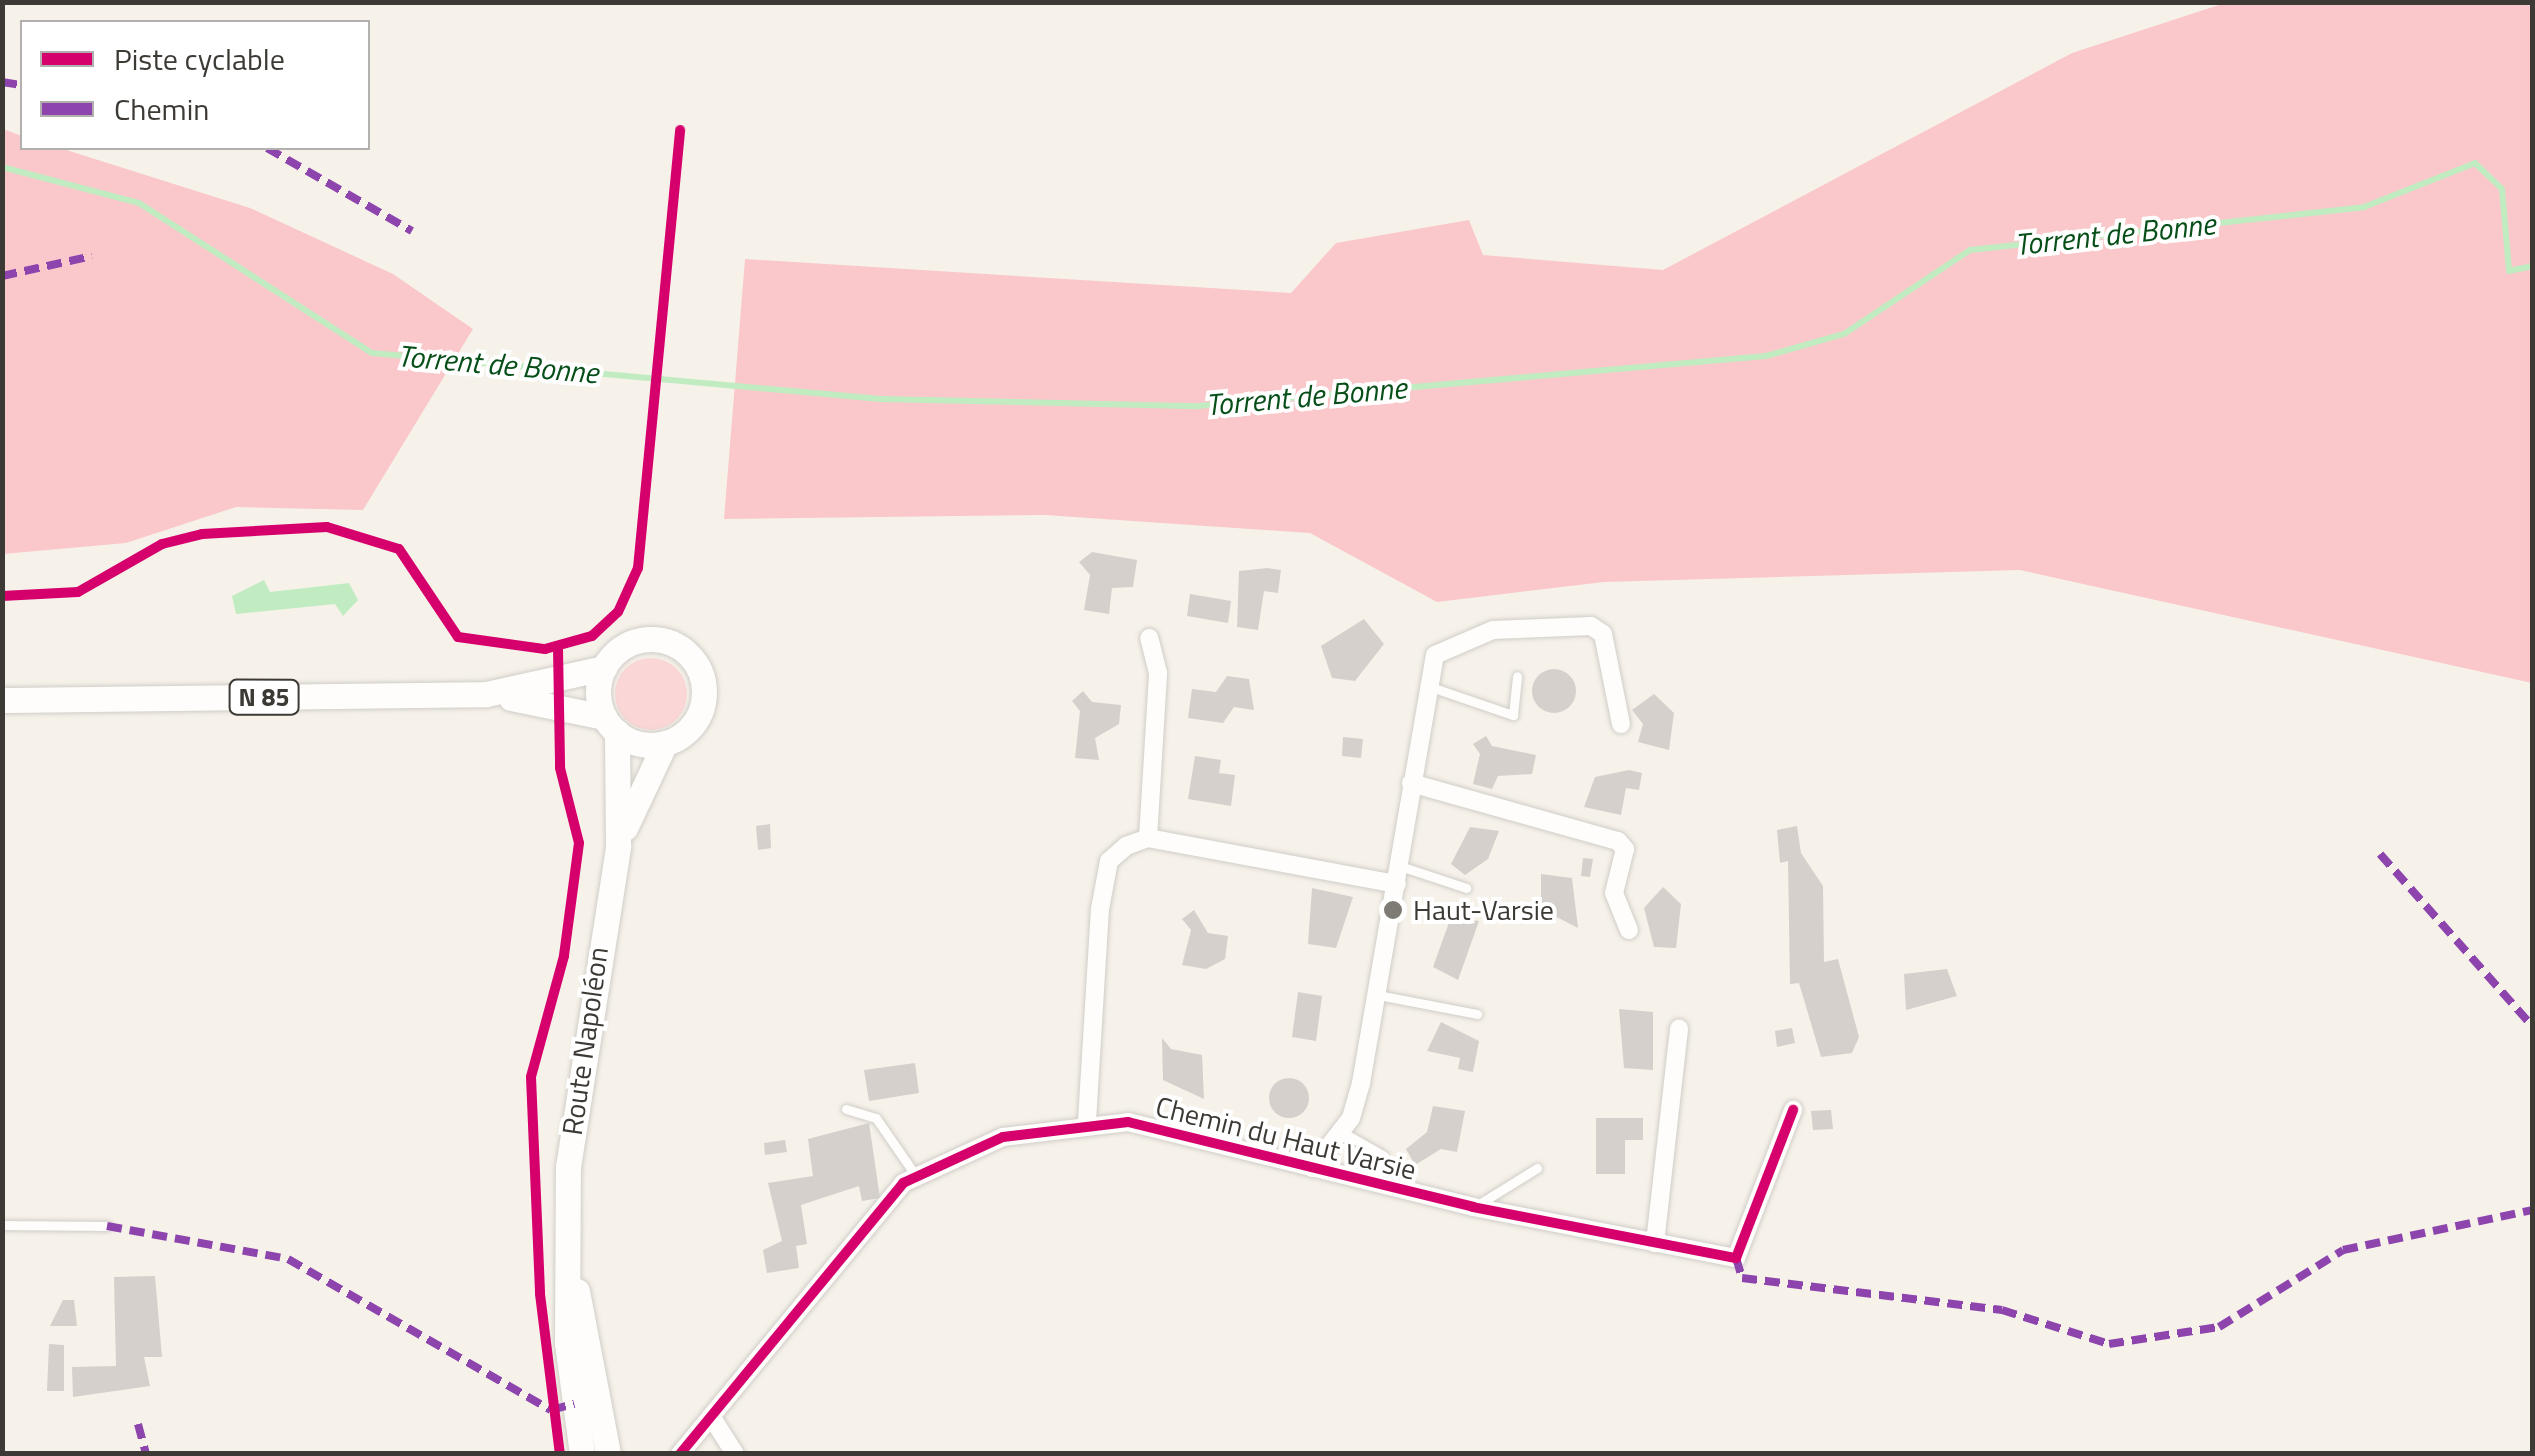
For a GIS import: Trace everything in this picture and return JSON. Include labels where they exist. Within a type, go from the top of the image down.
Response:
[{"type":"main road","points":[[651,638],[694,660],[702,710],[665,744],[610,724],[604,668],[622,647],[651,638]]},
{"type":"main road","name":"N 85","points":[[2,700],[486,694],[604,668]]},
{"type":"main road","name":"N 85","points":[[486,694],[610,724]]},
{"type":"main road","name":"Route Napoléon","points":[[610,724],[618,846]]},
{"type":"main road","name":"Route Napoléon","points":[[568,1237],[579,1054],[618,846],[665,744]]},
{"type":"main road","points":[[568,1237],[574,1404],[586,1454]]},
{"type":"main road","points":[[568,1237],[608,1454]]},
{"type":"street","points":[[1312,1168],[1342,1132],[1378,994],[1434,655],[1458,639],[1590,626],[1603,634],[1620,724]]},
{"type":"street","points":[[1148,838],[1158,673],[1149,638]]},
{"type":"street","points":[[1411,783],[1618,840],[1625,849],[1614,892],[1629,930]]},
{"type":"street","points":[[1087,1120],[1108,861],[1148,838],[1399,875]]},
{"type":"street","points":[[1654,1243],[1678,1028]]},
{"type":"street","name":"Chemin du Haut Varsie","points":[[680,1454],[862,1227],[916,1176],[1003,1138],[1087,1120],[1128,1122],[1474,1208],[1736,1258],[1794,1110]]},
{"type":"street","points":[[711,1416],[735,1454]]},
{"type":"lane","points":[[1428,686],[1512,715],[1516,676]]},
{"type":"lane","points":[[1399,875],[1466,888]]},
{"type":"lane","points":[[1378,994],[1478,1014]]},
{"type":"lane","points":[[846,1108],[876,1118],[916,1176]]},
{"type":"lane","points":[[1342,1132],[1384,1156]]},
{"type":"lane","points":[[1474,1208],[1537,1168]]},
{"type":"lane","points":[[2,1225],[107,1226]]},
{"type":"shaded area","points":[[2228,2],[2532,3],[2532,683],[2020,570],[1604,582],[1437,602],[1310,533],[1045,515],[724,519],[745,259],[1291,293],[1336,243],[1469,220],[1483,255],[1663,270],[2072,53]]},
{"type":"shaded area","points":[[3,129],[20,135],[20,150],[66,150],[250,208],[393,274],[473,329],[363,510],[236,507],[126,543],[3,554]]},
{"type":"shaded area","points":[[264,580],[270,592],[349,583],[358,600],[343,616],[335,604],[236,614],[232,596]]},
{"type":"shaded area","points":[[651,658],[676,669],[687,694],[676,719],[651,730],[626,719],[615,694],[626,669]]},
{"type":"building","points":[[1092,552],[1137,560],[1133,587],[1112,588],[1109,614],[1084,610],[1090,575],[1079,562]]},
{"type":"building","points":[[1281,570],[1278,593],[1264,591],[1258,630],[1237,627],[1239,571]]},
{"type":"building","points":[[1190,594],[1231,601],[1228,623],[1187,616]]},
{"type":"building","points":[[1364,619],[1384,644],[1355,681],[1332,678],[1321,646]]},
{"type":"building","points":[[1554,669],[1570,675],[1576,691],[1570,707],[1554,713],[1538,707],[1532,691],[1538,675]]},
{"type":"building","points":[[1227,676],[1249,679],[1254,710],[1234,707],[1223,723],[1188,718],[1192,689],[1216,692]]},
{"type":"building","points":[[1083,691],[1092,702],[1121,705],[1119,724],[1095,738],[1099,760],[1075,758],[1080,711],[1072,701]]},
{"type":"building","points":[[1654,694],[1674,713],[1669,750],[1638,742],[1643,724],[1632,710]]},
{"type":"building","points":[[1486,736],[1492,746],[1536,755],[1532,774],[1498,776],[1492,789],[1473,784],[1480,754],[1473,744]]},
{"type":"building","points":[[1343,737],[1363,739],[1361,758],[1342,756]]},
{"type":"building","points":[[1195,756],[1221,760],[1219,773],[1235,775],[1231,806],[1188,799]]},
{"type":"building","points":[[1629,770],[1642,773],[1639,790],[1626,788],[1621,815],[1584,807],[1595,777]]},
{"type":"building","points":[[770,824],[771,848],[758,850],[756,826]]},
{"type":"building","points":[[1797,826],[1801,853],[1823,886],[1824,962],[1838,959],[1859,1037],[1852,1053],[1821,1057],[1799,983],[1790,984],[1788,861],[1780,863],[1777,830]]},
{"type":"building","points":[[1470,827],[1499,831],[1488,859],[1465,875],[1451,864]]},
{"type":"building","points":[[1583,858],[1593,859],[1590,877],[1581,876]]},
{"type":"building","points":[[1541,874],[1572,878],[1578,928],[1541,909]]},
{"type":"building","points":[[1663,887],[1681,904],[1676,948],[1654,947],[1644,908]]},
{"type":"building","points":[[1312,888],[1353,897],[1336,948],[1308,944]]},
{"type":"building","points":[[1194,910],[1208,933],[1228,936],[1225,959],[1206,969],[1182,965],[1191,930],[1182,919]]},
{"type":"building","points":[[1451,917],[1479,921],[1458,980],[1433,967]]},
{"type":"building","points":[[1947,969],[1957,996],[1906,1010],[1904,974]]},
{"type":"building","points":[[1298,992],[1322,996],[1316,1041],[1292,1037]]},
{"type":"building","points":[[1619,1009],[1653,1012],[1653,1070],[1624,1068]]},
{"type":"building","points":[[1441,1022],[1479,1041],[1473,1072],[1458,1069],[1460,1058],[1427,1051]]},
{"type":"building","points":[[1792,1028],[1795,1043],[1777,1047],[1775,1031]]},
{"type":"building","points":[[1162,1038],[1171,1049],[1202,1055],[1204,1099],[1163,1080]]},
{"type":"building","points":[[915,1063],[919,1093],[869,1101],[864,1070]]},
{"type":"building","points":[[1289,1078],[1303,1084],[1309,1098],[1303,1112],[1289,1118],[1275,1112],[1269,1098],[1275,1084]]},
{"type":"building","points":[[1433,1106],[1465,1111],[1457,1152],[1441,1149],[1415,1165],[1406,1149],[1427,1132]]},
{"type":"building","points":[[1831,1110],[1833,1129],[1813,1130],[1811,1111]]},
{"type":"building","points":[[1596,1118],[1643,1118],[1643,1140],[1625,1140],[1625,1174],[1596,1174]]},
{"type":"building","points":[[869,1123],[880,1198],[862,1201],[859,1186],[801,1205],[807,1244],[796,1246],[799,1268],[767,1273],[763,1250],[782,1241],[768,1183],[813,1176],[808,1139]]},
{"type":"building","points":[[785,1140],[787,1152],[765,1155],[764,1143]]},
{"type":"building","points":[[155,1276],[162,1357],[144,1357],[150,1386],[73,1397],[72,1367],[116,1366],[114,1277]]},
{"type":"building","points":[[63,1300],[74,1300],[77,1326],[50,1326]]},
{"type":"building","points":[[49,1344],[64,1345],[64,1391],[47,1391]]},
{"type":"waterway","name":"Torrent de Bonne","points":[[2,167],[139,203],[372,353],[881,399],[1198,406],[1766,356],[1844,334],[1970,250],[2364,207],[2475,163],[2502,189],[2509,271],[2532,266]]},
{"type":"marked path","points":[[2,82],[20,85]]},
{"type":"marked path","points":[[270,150],[412,231]]},
{"type":"marked path","points":[[2,276],[92,256]]},
{"type":"marked path","points":[[2380,854],[2532,1026]]},
{"type":"marked path","points":[[1736,1258],[1742,1278],[2002,1310],[2109,1344],[2219,1327],[2343,1250],[2532,1210]]},
{"type":"marked path","points":[[107,1226],[288,1259],[551,1410],[574,1404]]},
{"type":"marked path","points":[[138,1424],[146,1454]]},
{"type":"cycle path","points":[[2,596],[78,592],[162,544],[202,534],[327,527],[399,549],[458,637],[545,649],[592,636],[618,612],[638,568],[680,130]]},
{"type":"cycle path","points":[[558,648],[560,768],[579,843],[564,956],[531,1077],[540,1294],[560,1454]]},
{"type":"cycle path","points":[[680,1454],[903,1183],[1003,1137],[1128,1122],[1473,1207],[1736,1258],[1793,1110]]},
{"type":"place","name":"Haut-Varsie","points":[[1393,910]]}]
